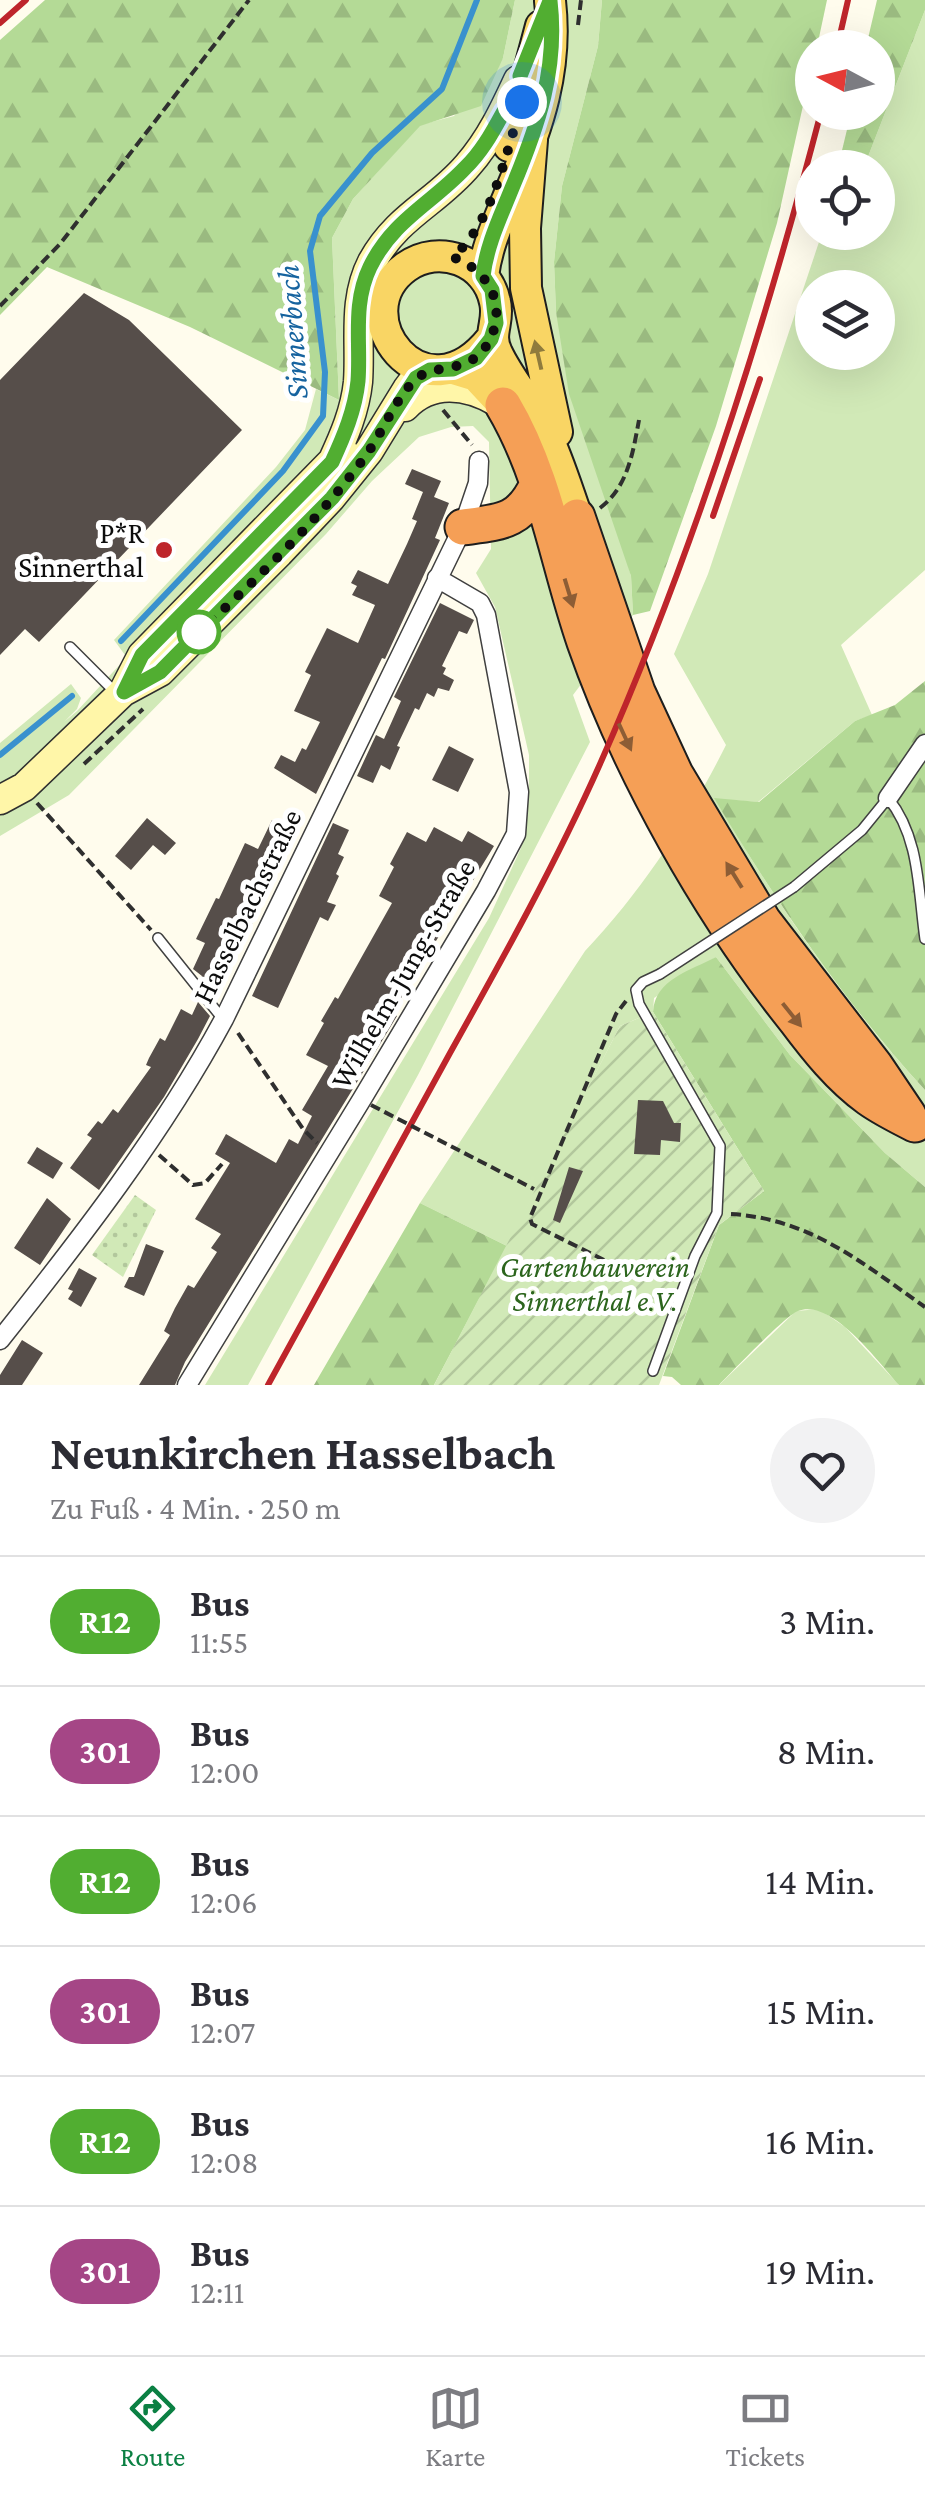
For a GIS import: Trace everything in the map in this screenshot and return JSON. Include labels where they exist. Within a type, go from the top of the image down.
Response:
[{"type":"highway","points":[[503,405],[525,447],[538,484],[565,528],[586,648],[615,715],[700,883],[758,972],[813,1042],[868,1097],[920,1129]]},
{"type":"highway","points":[[511,519],[530,501],[538,484]]},
{"type":"highway","points":[[463,528],[511,519],[565,528]]},
{"type":"main road","points":[[452,257],[466,247],[490,200],[550,1]]},
{"type":"main road","points":[[483,276],[489,241],[532,140],[552,68],[550,1]]},
{"type":"main road","points":[[332,462],[356,392],[359,305],[372,263],[404,218],[466,168],[487,141],[536,42]]},
{"type":"main road","points":[[532,140],[525,228],[526,288],[565,528]]},
{"type":"main road","points":[[369,451],[416,378],[441,370],[476,358],[491,339],[496,306],[483,276],[452,257],[416,260],[390,285],[383,302],[382,321],[388,339],[398,354],[441,370],[476,376],[503,405]]},
{"type":"main road","points":[[491,339],[545,432],[565,528]]},
{"type":"main road","points":[[121,694],[142,655],[358,433],[386,392],[398,354]]},
{"type":"main road","points":[[0,800],[24,788],[121,694],[160,672],[318,511],[408,403],[430,390],[466,388],[503,405]]},
{"type":"street","name":"Hasselbachstraße","points":[[0,1340],[147,1146],[186,1088],[224,1020],[463,528],[478,483],[479,462]]},
{"type":"street","name":"Wilhelm-Jung-Straße","points":[[187,1385],[486,892],[516,834],[519,792],[486,615],[480,604],[437,578]]},
{"type":"street","points":[[888,798],[925,744]]},
{"type":"lane","points":[[70,648],[121,694]]},
{"type":"lane","points":[[652,1371],[716,1213],[720,1146],[639,1004],[636,990],[794,887],[862,830],[888,798],[900,813],[914,850],[925,939]]},
{"type":"lane","points":[[158,938],[224,1020]]},
{"type":"path","points":[[0,306],[60,244],[249,0]]},
{"type":"path","points":[[444,410],[468,438],[479,462]]},
{"type":"path","points":[[565,528],[613,498],[632,456],[639,420]]},
{"type":"path","points":[[37,803],[158,938]]},
{"type":"path","points":[[604,1260],[532,1224],[530,1218],[616,1014],[636,990]]},
{"type":"path","points":[[224,1020],[247,1046],[302,1128],[330,1153]]},
{"type":"path","points":[[371,1105],[542,1193]]},
{"type":"path","points":[[147,1146],[193,1184],[205,1183],[222,1164]]},
{"type":"path","points":[[716,1213],[789,1223],[857,1259],[925,1306]]},
{"type":"green space","points":[[45,0],[515,0],[503,58],[481,106],[420,126],[353,199],[332,238],[339,400],[190,327],[47,267],[0,315],[0,40]]},
{"type":"green space","points":[[515,0],[602,0],[598,46],[562,186],[554,262],[556,312],[631,576],[633,615],[573,695],[590,742],[418,1075],[248,1385],[205,1385],[489,918],[521,848],[529,797],[529,755],[495,607],[476,573],[491,549],[489,442],[473,426],[451,427],[419,437],[69,795],[0,836],[0,743],[71,684],[81,698],[77,709],[64,722],[77,711],[222,554],[125,655],[114,640],[276,467],[305,430],[316,389],[339,400],[332,238],[353,199],[420,125],[454,116],[503,58]]},
{"type":"green space","points":[[602,0],[827,0],[821,30],[795,30],[798,130],[777,223],[716,426],[650,611],[633,615],[631,576],[569,394],[556,312],[554,262],[562,186],[598,46]]},
{"type":"green space","points":[[877,0],[925,0],[925,10],[895,87],[895,30],[870,30]]},
{"type":"green space","points":[[925,10],[925,570],[841,645],[872,715],[855,721],[758,802],[715,799],[812,950],[866,1022],[925,1090],[925,1187],[885,1153],[790,1055],[716,957],[654,998],[653,1012],[620,1026],[507,1246],[420,1203],[585,951],[663,853],[726,745],[674,654],[708,574],[795,314],[795,370],[895,370],[895,270],[810,270],[816,250],[895,250],[895,150],[871,150],[878,130],[895,130],[895,87]]},
{"type":"green space","points":[[847,130],[878,130],[871,150],[842,150]]},
{"type":"green space","points":[[925,681],[925,1090],[812,950],[714,798],[759,802],[855,721],[895,705]]},
{"type":"green space","points":[[716,957],[790,1055],[885,1153],[925,1187],[925,1385],[899,1385],[853,1334],[825,1314],[811,1310],[791,1315],[719,1385],[681,1385],[672,1377],[663,1376],[719,1225],[764,1191],[653,1012],[660,991],[667,984]]},
{"type":"green space","name":"Gartenbauverein Sinnerthal e.V.","points":[[653,1012],[764,1191],[719,1225],[659,1385],[434,1385],[620,1026]]},
{"type":"green space","points":[[135,1195],[156,1210],[123,1277],[92,1255]]},
{"type":"green space","points":[[420,1203],[507,1246],[434,1385],[314,1385]]},
{"type":"green space","points":[[819,1309],[845,1327],[899,1385],[719,1385],[796,1311]]},
{"type":"building","points":[[84,293],[129,320],[242,430],[39,642],[25,629],[0,655],[0,380]]},
{"type":"building","points":[[412,469],[441,481],[434,497],[449,503],[435,538],[440,540],[316,794],[274,768],[281,755],[295,762],[320,722],[294,711],[311,675],[305,672],[327,628],[358,643],[375,605],[352,595],[357,586],[351,583],[358,570],[388,584],[407,544],[423,492],[405,484]]},
{"type":"building","points":[[440,603],[474,620],[467,634],[459,631],[442,666],[446,668],[443,674],[454,680],[449,691],[438,688],[434,697],[427,693],[419,710],[415,708],[390,770],[381,765],[373,783],[357,776],[376,735],[384,739],[401,701],[394,697]]},
{"type":"building","points":[[449,746],[474,759],[458,792],[432,780]]},
{"type":"building","points":[[147,818],[176,843],[165,855],[153,845],[131,870],[115,856]]},
{"type":"building","points":[[272,820],[296,834],[216,998],[193,969],[205,943],[196,939],[245,843],[258,849]]},
{"type":"building","points":[[333,823],[349,830],[338,854],[344,857],[336,874],[339,876],[327,902],[336,905],[328,921],[320,917],[278,1008],[252,996]]},
{"type":"building","points":[[434,827],[462,842],[468,831],[494,846],[392,1013],[397,1016],[185,1362],[175,1385],[139,1385],[170,1335],[164,1331],[188,1285],[194,1288],[217,1252],[211,1248],[221,1234],[195,1219],[230,1163],[215,1154],[226,1134],[276,1163],[289,1139],[298,1144],[312,1116],[302,1110],[328,1066],[306,1055],[324,1023],[321,1021],[335,997],[338,999],[392,903],[379,896],[407,832],[426,842]]},
{"type":"building","points":[[198,1002],[210,1016],[198,1039],[164,1097],[99,1190],[70,1168],[92,1138],[87,1135],[113,1109],[118,1113],[151,1067],[146,1065],[160,1038],[165,1041],[181,1009],[192,1015]]},
{"type":"building","points":[[638,1100],[663,1101],[674,1123],[681,1123],[680,1142],[661,1140],[660,1155],[634,1154]]},
{"type":"building","points":[[37,1147],[63,1163],[53,1179],[27,1163]]},
{"type":"building","points":[[569,1167],[583,1171],[560,1223],[553,1220]]},
{"type":"building","points":[[47,1198],[71,1219],[40,1265],[14,1248]]},
{"type":"building","points":[[146,1244],[164,1251],[144,1296],[124,1287],[129,1277],[134,1277]]},
{"type":"building","points":[[79,1268],[97,1278],[81,1307],[68,1299],[73,1291],[68,1289]]},
{"type":"building","points":[[22,1340],[43,1353],[22,1385],[0,1385],[0,1375]]},
{"type":"waterway","name":"Sinnerbach","points":[[121,641],[283,471],[323,416],[325,372],[310,251],[320,216],[372,153],[442,89],[477,0]]},
{"type":"waterway","name":"Sinnerbach","points":[[0,755],[72,696]]},
{"type":"railway","points":[[0,23],[26,0]]},
{"type":"railway","points":[[841,30],[848,0]]},
{"type":"railway","points":[[268,1385],[528,910],[600,764],[666,605],[724,442],[816,130]]},
{"type":"railway","points":[[713,516],[760,379]]},
{"type":"bus line","name":"R12","points":[[504,111],[466,168],[404,218],[372,263],[359,305],[358,378],[353,410],[332,462],[142,655],[124,692],[160,672],[332,498],[369,451],[416,378],[430,370],[453,369],[476,358],[491,339],[496,306],[483,276],[485,259],[543,105],[554,39],[550,1],[520,76]]},
{"type":"place","name":"P*R Sinnerthal","points":[[164,550]]},
{"type":"route","points":[[199,632],[332,498],[369,451],[416,378],[430,370],[453,369],[476,358],[491,339],[496,323],[492,290],[474,267],[452,257],[466,247],[490,200],[522,102]]}]
